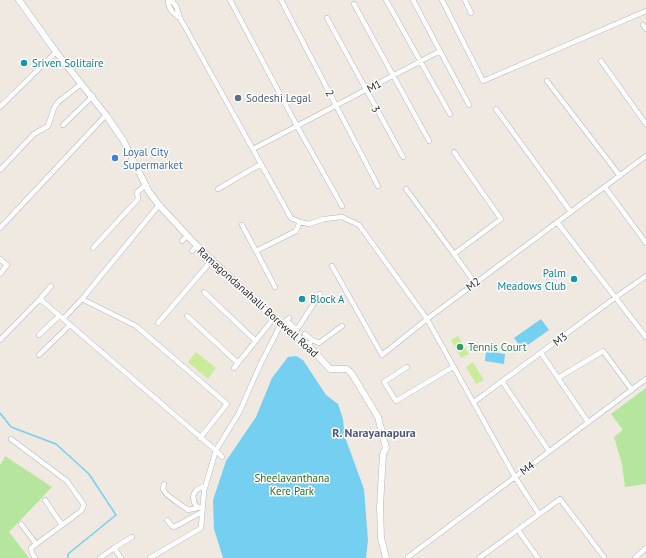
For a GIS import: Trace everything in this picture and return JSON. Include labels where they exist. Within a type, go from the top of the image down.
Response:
[{"type":"street","name":"Ramagondanahalli Borewell Road","points":[[19,0],[56,52],[81,84],[93,96],[106,115],[123,140],[146,185],[159,205],[197,246],[274,318],[286,321],[300,339],[310,342],[330,370],[347,369],[356,380],[378,418],[386,448],[384,454],[380,506],[381,538],[386,558]]},
{"type":"street","points":[[169,0],[173,1],[180,18],[291,218],[309,224],[324,219],[342,217],[359,225],[427,319],[515,477],[539,514]]},
{"type":"street","points":[[230,0],[297,126],[342,206]]},
{"type":"street","name":"2","points":[[281,0],[378,186]]},
{"type":"street","points":[[386,0],[450,114]]},
{"type":"street","points":[[413,0],[469,105]]},
{"type":"street","points":[[442,0],[483,81],[646,11]]},
{"type":"street","points":[[465,0],[471,13]]},
{"type":"street","points":[[354,4],[429,141]]},
{"type":"street","name":"3","points":[[327,18],[403,157]]},
{"type":"street","points":[[0,107],[56,52]]},
{"type":"street","name":"M1","points":[[253,149],[440,52]]},
{"type":"street","points":[[601,61],[646,124]]},
{"type":"street","points":[[547,82],[620,176]]},
{"type":"street","points":[[0,170],[34,134],[48,126],[54,108],[58,102],[81,84]]},
{"type":"street","points":[[62,125],[93,96]]},
{"type":"street","points":[[496,109],[571,212]]},
{"type":"street","points":[[0,228],[106,115]]},
{"type":"street","points":[[454,152],[501,218],[454,254]]},
{"type":"street","name":"M2","points":[[332,266],[382,355],[475,283],[645,159]]},
{"type":"street","points":[[218,189],[261,164]]},
{"type":"street","points":[[93,248],[138,198],[137,192],[146,185]]},
{"type":"street","points":[[605,187],[646,244]]},
{"type":"street","points":[[406,189],[475,283]]},
{"type":"street","points":[[39,335],[82,299],[159,205]]},
{"type":"street","points":[[256,252],[296,231],[300,222]]},
{"type":"street","points":[[557,222],[646,337]]},
{"type":"street","points":[[242,225],[275,287]]},
{"type":"street","points":[[182,241],[187,236]]},
{"type":"street","points":[[192,251],[197,246]]},
{"type":"street","points":[[0,259],[6,265],[0,274]]},
{"type":"street","points":[[158,323],[212,260]]},
{"type":"street","name":"M3","points":[[474,402],[646,276]]},
{"type":"street","points":[[0,340],[51,286]]},
{"type":"street","points":[[204,292],[256,341]]},
{"type":"street","points":[[296,332],[320,294]]},
{"type":"street","points":[[40,298],[222,457]]},
{"type":"street","points":[[82,299],[136,326],[227,404],[200,438]]},
{"type":"street","points":[[187,316],[238,363]]},
{"type":"street","points":[[234,368],[274,318]]},
{"type":"street","points":[[150,558],[200,528],[201,509],[214,449],[239,413],[260,365],[286,321]]},
{"type":"street","points":[[39,355],[70,325]]},
{"type":"street","points":[[300,339],[306,333],[310,342],[318,343],[342,326]]},
{"type":"street","points":[[558,378],[603,351],[632,390]]},
{"type":"street","points":[[541,353],[588,422]]},
{"type":"street","points":[[407,368],[384,382],[395,401],[453,367]]},
{"type":"street","name":"M4","points":[[408,557],[646,380]]},
{"type":"street","points":[[502,382],[549,451]]},
{"type":"street","points":[[11,439],[66,481],[84,505],[81,511],[31,548],[30,550],[35,558]]},
{"type":"street","points":[[164,484],[164,494],[188,510],[201,509]]},
{"type":"street","points":[[201,509],[193,499],[193,495],[195,490],[205,487]]},
{"type":"street","points":[[482,557],[560,499],[604,556]]},
{"type":"street","points":[[44,500],[62,525]]},
{"type":"street","points":[[167,520],[174,527],[201,509]]},
{"type":"street","points":[[21,524],[36,544]]},
{"type":"street","points":[[518,530],[538,558]]},
{"type":"street","points":[[100,558],[132,537]]},
{"type":"street","points":[[114,548],[121,558]]},
{"type":"street","points":[[636,558],[646,548]]},
{"type":"green space","name":"Tennis Court","points":[[458,336],[469,354],[461,358],[451,340]]},
{"type":"green space","points":[[196,352],[216,368],[208,379],[188,362]]},
{"type":"green space","name":"Tennis Court","points":[[473,362],[484,380],[476,384],[466,367]]},
{"type":"green space","points":[[646,388],[646,484],[625,487],[622,464],[614,437],[623,430],[611,414]]},
{"type":"green space","points":[[5,456],[52,487],[9,532],[29,558],[0,558],[0,465]]},
{"type":"water","points":[[541,319],[549,330],[522,349],[514,338]]},
{"type":"water","points":[[486,351],[505,354],[504,364],[485,361]]},
{"type":"water","name":"Sheelavanthana Kere Park","points":[[296,356],[303,360],[326,395],[338,404],[343,419],[345,437],[364,489],[368,540],[366,558],[223,558],[214,529],[213,500],[226,461],[256,417],[272,378],[288,357]]},
{"type":"waterway","points":[[0,413],[11,427],[56,444],[89,474],[116,515],[68,554],[68,558]]},
{"type":"place","name":"Sriven Solitaire","points":[[24,63]]},
{"type":"place","name":"Sodeshi Legal","points":[[238,98]]},
{"type":"place","name":"Loyal City Supermarket","points":[[115,158]]},
{"type":"place","name":"Palm Meadows Club","points":[[574,279]]},
{"type":"place","name":"Block A","points":[[302,299]]},
{"type":"place","name":"Tennis Court","points":[[460,347]]},
{"type":"district","name":"R. Narayanapura","points":[[374,432]]}]
